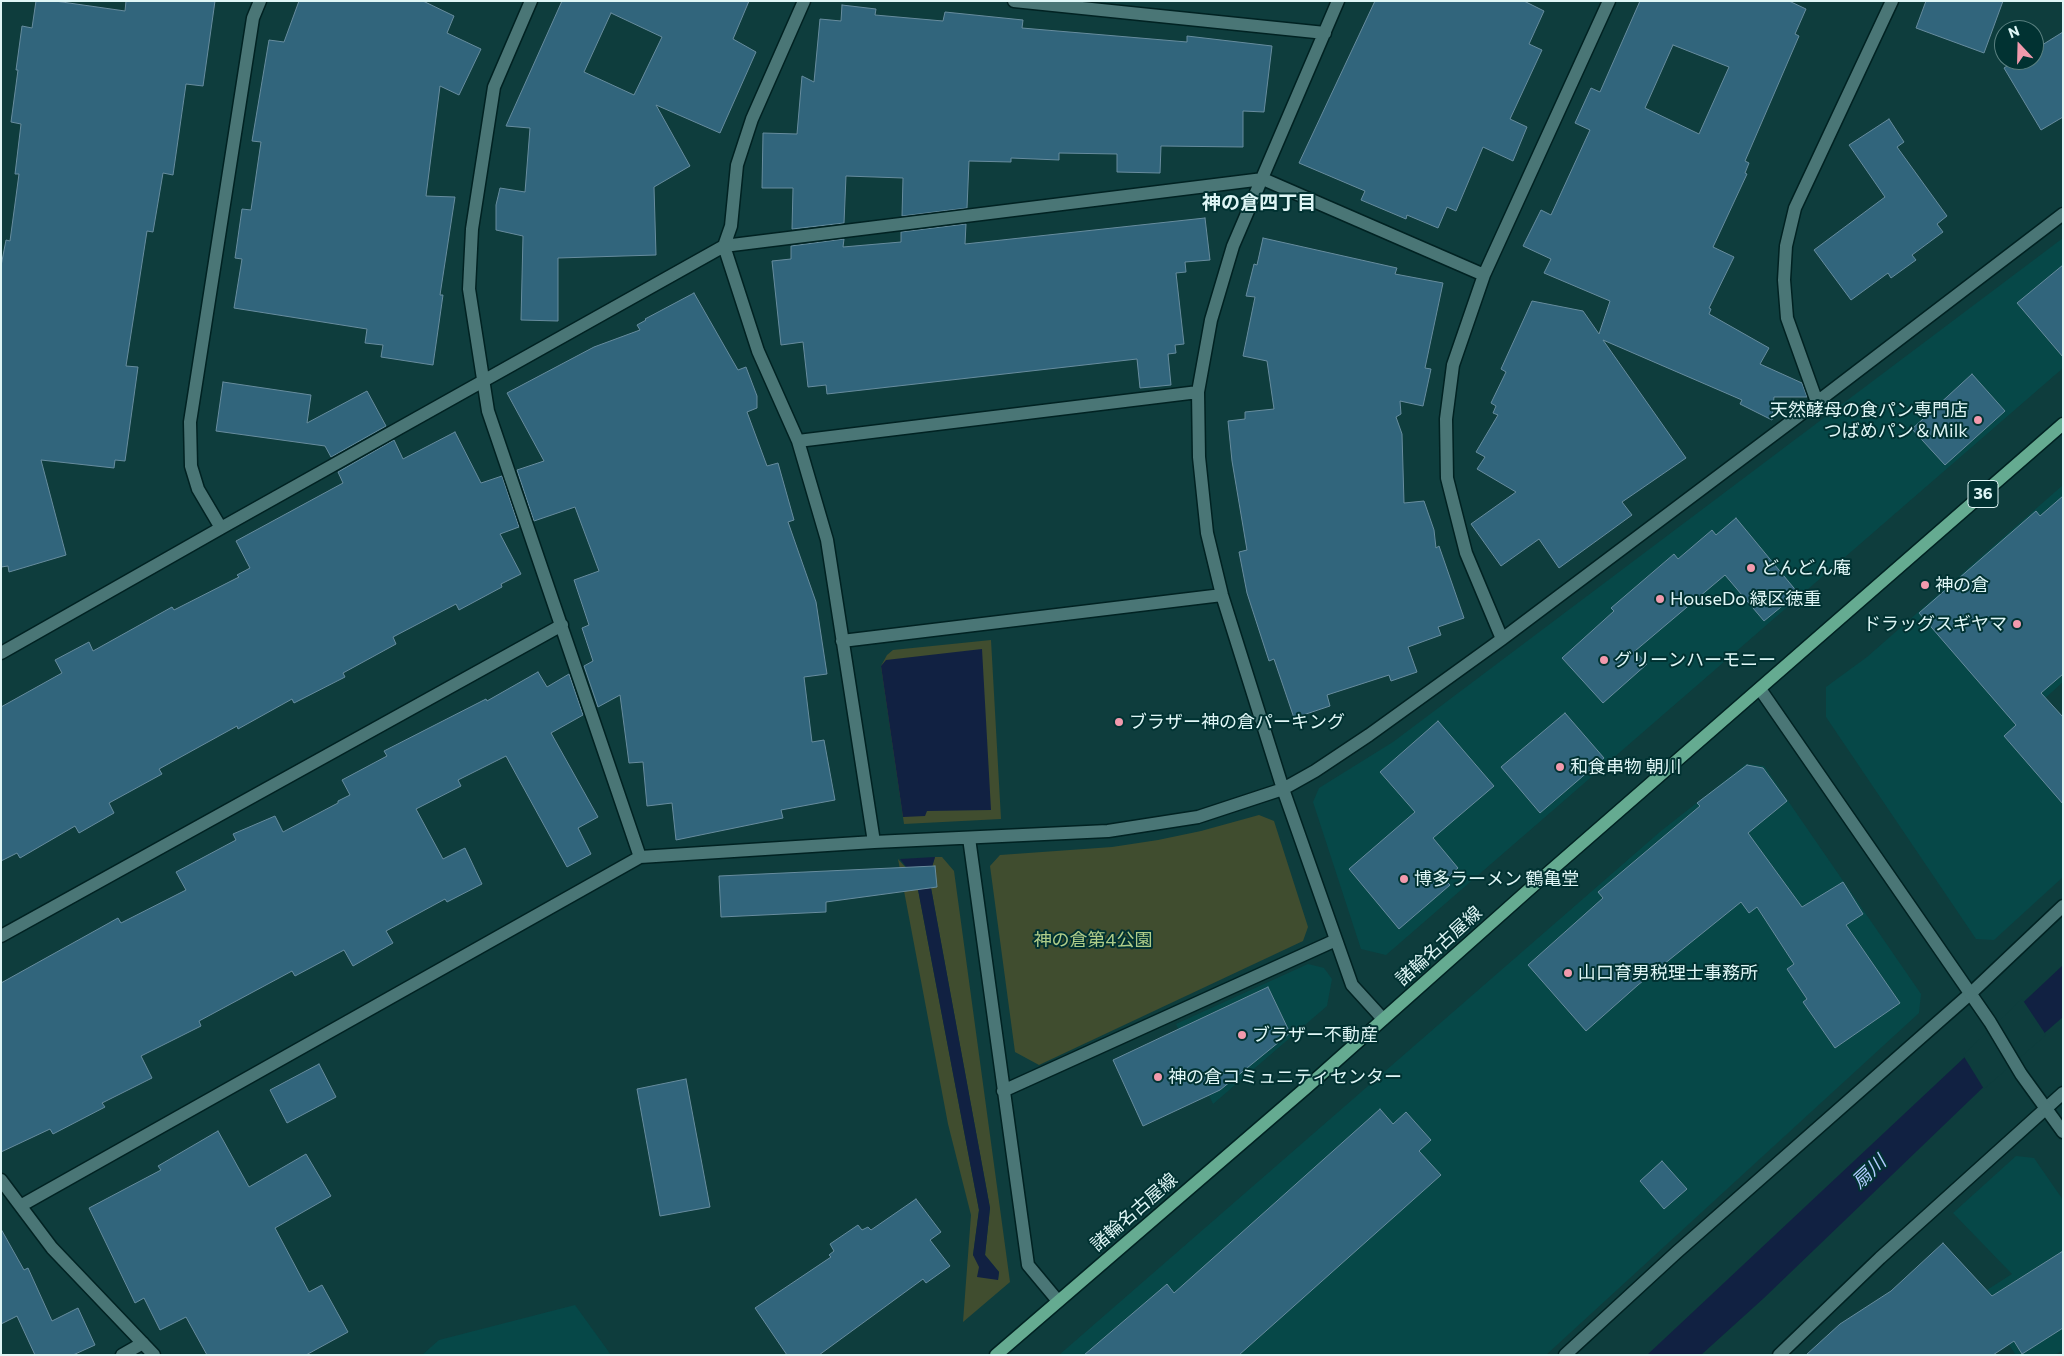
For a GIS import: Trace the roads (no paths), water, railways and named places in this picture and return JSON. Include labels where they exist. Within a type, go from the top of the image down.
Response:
[{"type":"main road","name":"諸輪名古屋線","points":[[996,1355],[1383,1020],[2063,424]]},
{"type":"street","points":[[221,528],[198,489],[191,466],[190,422],[252,18],[260,1]]},
{"type":"street","points":[[531,1],[494,87],[472,229],[469,289],[488,411],[640,857]]},
{"type":"street","points":[[804,1],[749,128],[737,165],[731,226],[724,246],[758,351],[798,442],[827,540],[874,842]]},
{"type":"street","points":[[1014,1],[1325,33]]},
{"type":"street","points":[[1338,1],[1233,246],[1211,320],[1198,392],[1198,457],[1207,533],[1222,595],[1283,789],[1352,985],[1383,1020]]},
{"type":"street","points":[[1502,639],[1466,553],[1447,478],[1446,419],[1453,365],[1484,274],[1609,1]]},
{"type":"street","points":[[1818,402],[1787,318],[1784,280],[1786,246],[1796,208],[1892,1]]},
{"type":"street","points":[[1,653],[724,246],[1263,179],[1484,274]]},
{"type":"street","points":[[22,1205],[640,857],[874,842],[1108,831],[1198,817],[1283,789],[1315,771],[1369,735],[1502,639],[1818,402],[2063,214]]},
{"type":"street","points":[[798,442],[1198,392]]},
{"type":"street","points":[[842,642],[1222,595]]},
{"type":"street","points":[[1,936],[562,625]]},
{"type":"street","points":[[1760,689],[1990,1022],[2021,1074],[2063,1132]]},
{"type":"street","points":[[969,838],[1028,1265],[1058,1301]]},
{"type":"street","points":[[1565,1355],[1677,1252],[1970,994],[2063,906]]},
{"type":"street","points":[[1003,1091],[1336,940]]},
{"type":"street","points":[[1779,1355],[1880,1258],[2063,1093]]},
{"type":"street","points":[[1,1180],[22,1205],[52,1248],[154,1355]]},
{"type":"street","points":[[122,1355],[143,1343]]},
{"type":"water","points":[[982,649],[991,810],[927,811],[925,816],[903,817],[881,666],[886,660]]},
{"type":"water","points":[[935,857],[929,877],[990,1208],[985,1255],[999,1272],[998,1280],[977,1277],[979,1267],[973,1255],[979,1210],[916,879],[900,859]]},
{"type":"water","name":"扇川","points":[[2063,965],[2063,1017],[1995,1076],[1764,1298],[1701,1355],[1647,1355]]},
{"type":"place","name":"天然酵母の食パン専門店 つばめパン＆Milk","points":[[1978,420]]},
{"type":"place","name":"どんどん庵","points":[[1751,568]]},
{"type":"place","name":"神の倉","points":[[1925,585]]},
{"type":"place","name":"HouseDo 緑区徳重","points":[[1660,599]]},
{"type":"place","name":"ドラッグスギヤマ","points":[[2017,624]]},
{"type":"place","name":"グリーンハーモニー","points":[[1604,660]]},
{"type":"place","name":"ブラザー神の倉パーキング","points":[[1119,722]]},
{"type":"place","name":"和食串物 朝川","points":[[1560,767]]},
{"type":"place","name":"博多ラーメン 鶴亀堂","points":[[1404,879]]},
{"type":"place","name":"山口育男税理士事務所","points":[[1568,973]]},
{"type":"place","name":"ブラザー不動産","points":[[1242,1035]]},
{"type":"place","name":"神の倉コミュニティセンター","points":[[1158,1077]]},
{"type":"district","name":"神の倉四丁目","points":[[1259,203]]},
{"type":"park label","name":"神の倉第4公園","points":[[1093,940]]}]
